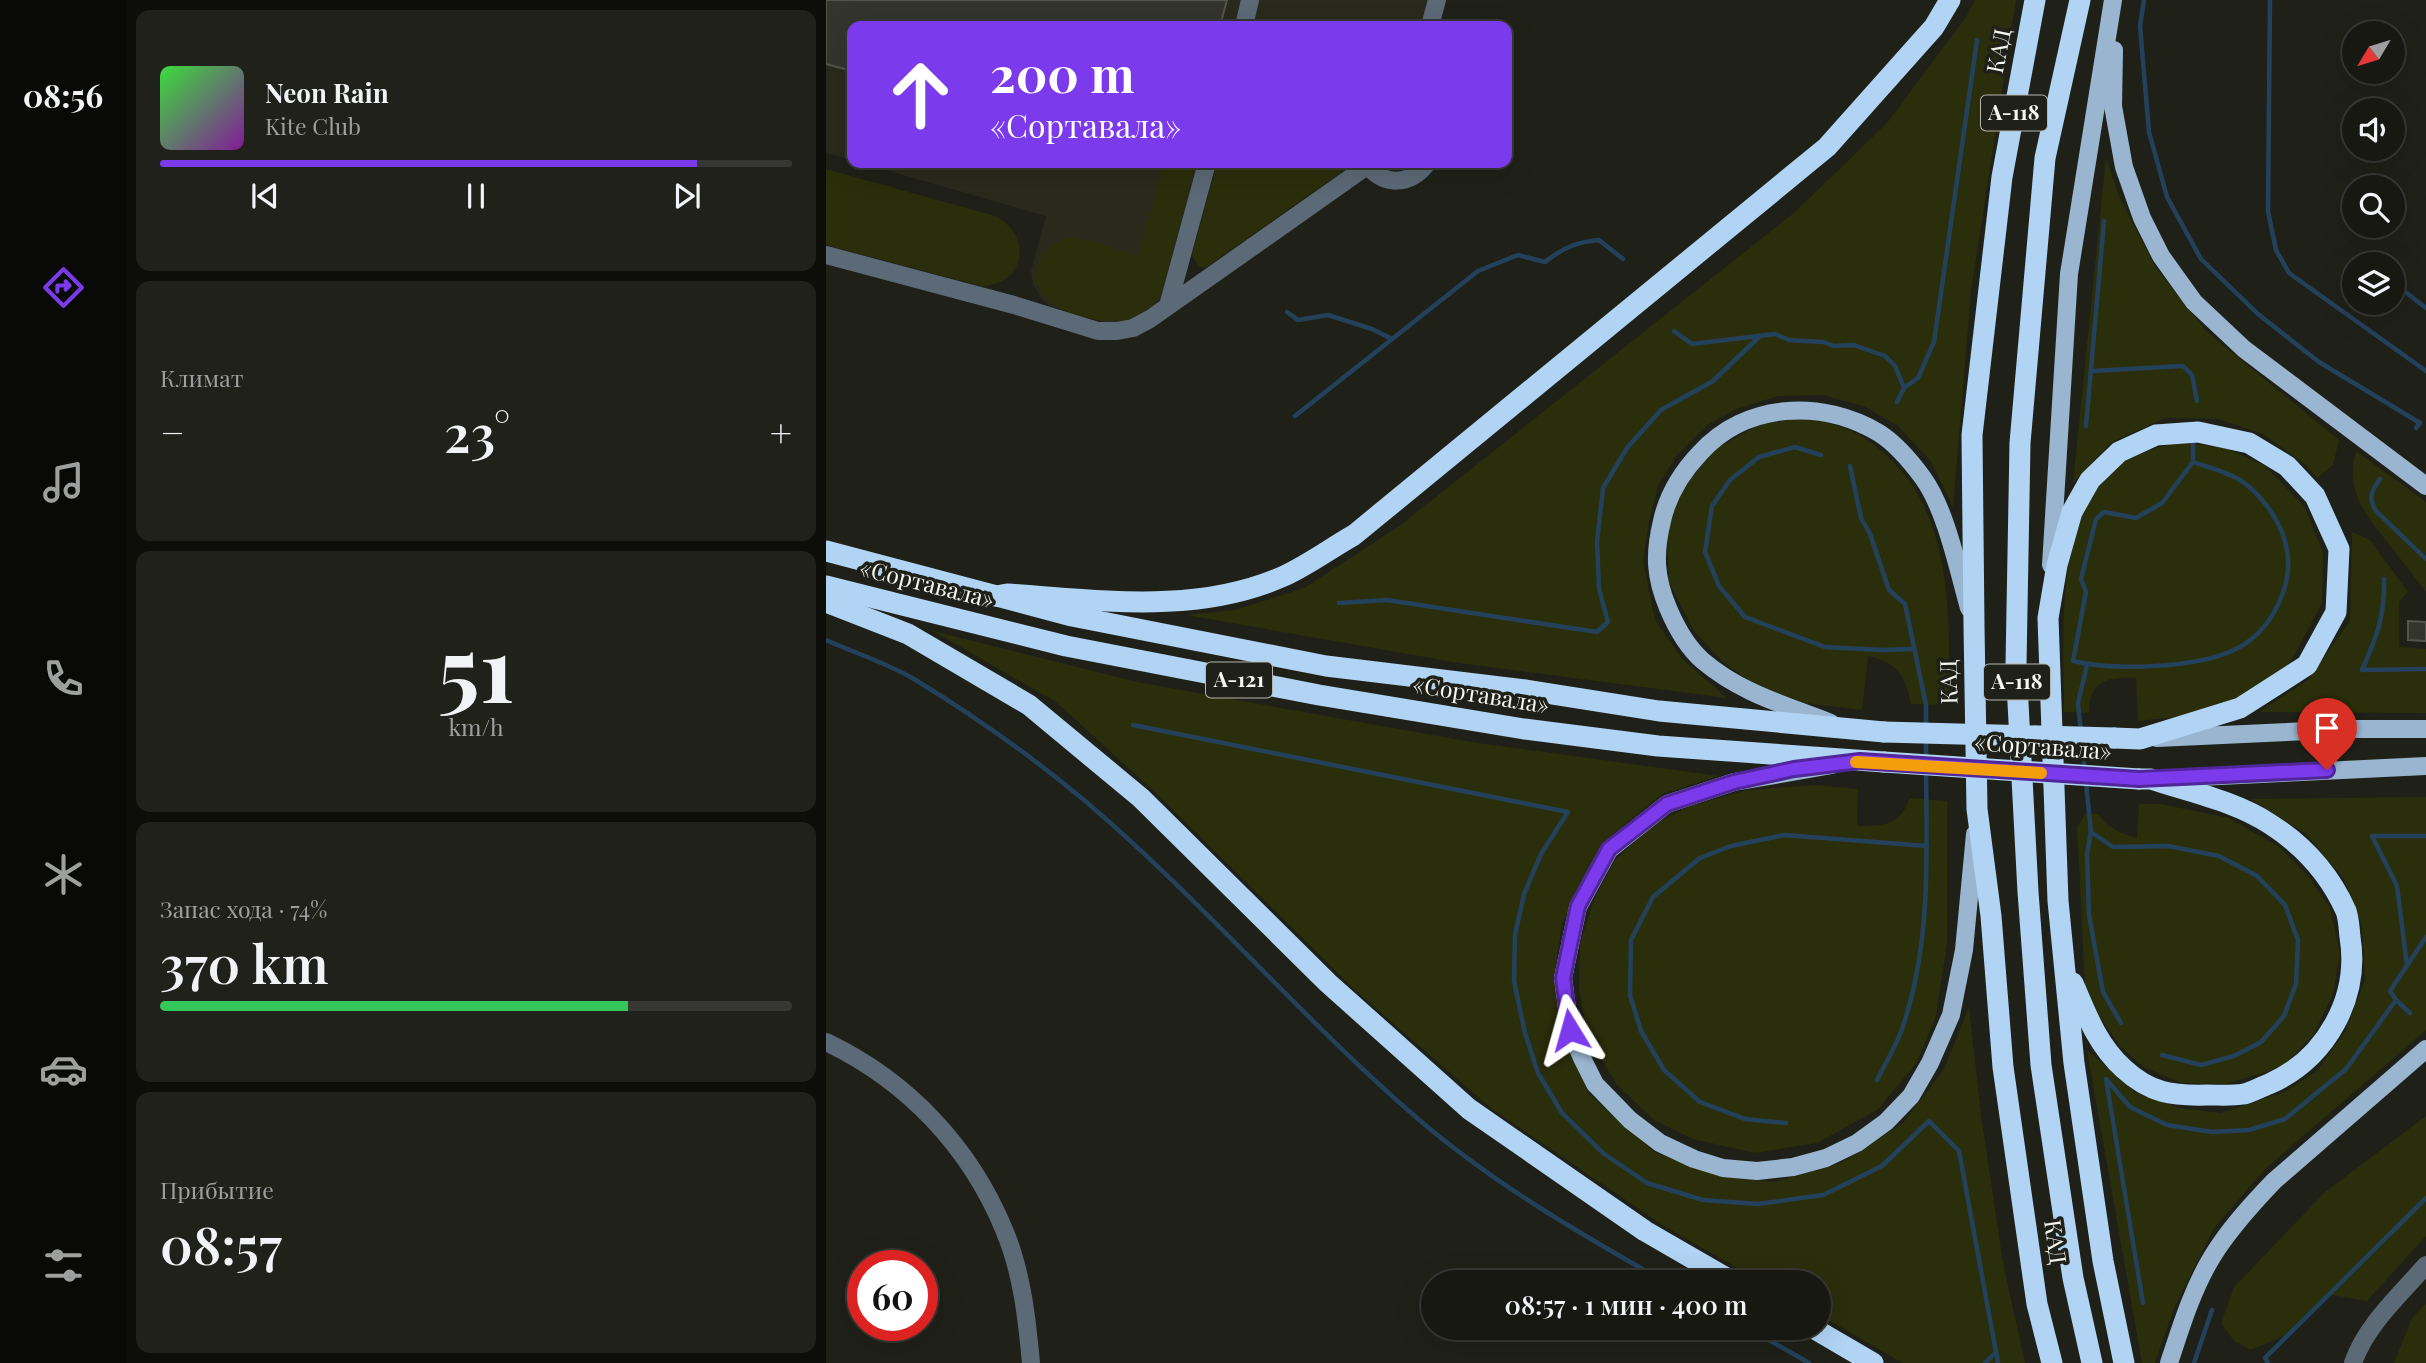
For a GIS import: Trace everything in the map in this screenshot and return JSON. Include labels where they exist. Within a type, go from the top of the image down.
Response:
[{"type":"highway","points":[[996,596],[1007,594],[1159,603],[1219,596],[1284,576],[1354,535],[1826,147],[1934,27],[1950,0]]},
{"type":"highway","name":"КАД","points":[[2035,0],[2001,177],[1972,435],[1974,626],[1977,809],[1991,916],[2003,1066],[2037,1304],[2052,1363]]},
{"type":"highway","name":"КАД","points":[[2080,0],[2045,158],[2020,443],[2016,665],[2028,892],[2041,1065],[2073,1278],[2092,1363]]},
{"type":"highway","name":"«Сортавала»","points":[[826,551],[1072,616],[1326,666],[1526,690],[1659,710],[1884,733],[2114,738],[2140,739],[2240,708],[2307,665],[2336,612],[2339,549],[2315,496],[2287,466],[2249,443],[2198,432],[2156,435],[2119,452],[2090,480],[2072,512],[2057,565],[2048,618],[2058,901],[2073,983],[2101,1044],[2123,1068],[2147,1087],[2177,1096],[2245,1094],[2281,1078],[2304,1062],[2327,1038],[2352,980],[2352,946],[2347,914],[2328,878],[2306,852],[2270,824],[2231,805],[2145,779],[1884,762],[1860,761],[1658,747],[1524,729],[1319,695],[1066,646],[826,586]]},
{"type":"highway","points":[[826,602],[908,634],[1029,705],[1141,798],[1328,983],[1469,1109],[1645,1231],[1712,1270]]},
{"type":"highway","points":[[2058,901],[2074,1063],[2103,1261],[2124,1363]]},
{"type":"highway","points":[[1831,1338],[1873,1363]]},
{"type":"main road","points":[[2114,0],[2115,118],[2124,167],[2141,218],[2161,256],[2194,302],[2244,349],[2426,486]]},
{"type":"main road","points":[[2048,618],[2070,274],[2114,0]]},
{"type":"main road","points":[[1851,730],[1750,693],[1702,660],[1676,626],[1662,593],[1656,563],[1659,532],[1666,501],[1686,468],[1710,442],[1740,422],[1767,413],[1798,409],[1846,417],[1881,434],[1924,479],[1950,541],[1974,626]]},
{"type":"main road","points":[[2140,739],[2351,729],[2426,729]]},
{"type":"main road","points":[[1860,761],[1794,769],[1734,782],[1667,804],[1609,849],[1578,906],[1563,978],[1570,1030],[1581,1058],[1595,1084],[1630,1119],[1660,1143],[1694,1159],[1723,1168],[1757,1171],[1793,1167],[1826,1158],[1857,1143],[1886,1122],[1912,1096],[1951,1015],[1964,950],[1977,809]]},
{"type":"main road","points":[[2145,779],[2426,766]]},
{"type":"main road","points":[[2169,1363],[2185,1312],[2212,1256],[2252,1204],[2274,1181],[2426,1049]]},
{"type":"street","points":[[1245,21],[1250,0]]},
{"type":"street","points":[[1431,21],[1437,0]]},
{"type":"street","points":[[1168,306],[1206,168]]},
{"type":"street","points":[[826,255],[1014,305],[1098,331],[1117,331],[1133,328],[1168,306],[1361,168]]},
{"type":"street","points":[[1371,168],[1387,180],[1399,181],[1411,178],[1423,168]]},
{"type":"street","points":[[826,1042],[870,1067],[926,1110],[971,1167],[1006,1234],[1027,1317],[1031,1363]]},
{"type":"street","points":[[2353,1363],[2359,1346],[2373,1327],[2426,1265]]},
{"type":"shaded area","points":[[826,0],[1430,0],[1424,21],[847,21],[847,159],[826,153]]},
{"type":"shaded area","points":[[878,168],[1197,168],[1164,294],[1154,308],[1136,320],[1123,323],[1104,322],[1050,306],[1041,298],[1033,284],[1031,271],[1046,216]]},
{"type":"green space","points":[[1975,0],[2016,0],[1971,291],[1953,507],[1930,460],[1897,425],[1863,406],[1823,395],[1778,396],[1734,410],[1706,426],[1677,455],[1659,483],[1649,521],[1643,561],[1655,620],[1682,659],[1727,698],[1459,663],[1186,615],[1235,610],[1304,588],[1398,527],[1795,212],[1887,123],[1966,17]]},
{"type":"green space","points":[[2106,158],[2119,196],[2156,268],[2206,331],[2339,440],[2333,465],[2317,478],[2306,465],[2263,434],[2218,419],[2165,418],[2112,442],[2073,483]]},
{"type":"green space","points":[[1164,168],[1195,168],[1162,290],[1144,311],[1121,320],[1103,320],[1066,311],[1051,302],[1040,290],[1036,275],[1041,258],[1050,247],[1071,238],[1138,256]]},
{"type":"green space","points":[[1216,168],[1344,168],[1205,268],[1199,267],[1192,255]]},
{"type":"green space","points":[[826,169],[995,216],[1007,224],[1015,235],[1019,258],[1015,268],[1008,277],[981,286],[826,245]]},
{"type":"green space","points":[[1806,417],[1861,436],[1892,460],[1915,489],[1930,521],[1946,592],[1950,705],[1911,704],[1903,677],[1898,671],[1887,662],[1868,656],[1862,710],[1806,703],[1753,684],[1721,660],[1694,631],[1669,582],[1667,531],[1682,491],[1713,450],[1759,425]]},
{"type":"green space","points":[[2179,441],[2228,449],[2265,466],[2304,506],[2323,552],[2322,603],[2291,661],[2259,692],[2202,714],[2138,721],[2136,678],[2117,678],[2096,687],[2092,693],[2089,713],[2064,712],[2066,581],[2081,516],[2095,489],[2115,468],[2138,455]]},
{"type":"green space","points":[[2356,451],[2426,502],[2426,592],[2359,501],[2353,478]]},
{"type":"green space","points":[[2352,532],[2370,540],[2408,592],[2399,602],[2399,647],[2426,649],[2426,713],[2259,712],[2308,680],[2350,621]]},
{"type":"green space","points":[[933,631],[1137,682],[1471,742],[1719,776],[1662,794],[1601,844],[1562,923],[1554,979],[1562,1032],[1589,1094],[1654,1152],[1720,1176],[1774,1182],[1841,1163],[1903,1123],[1944,1069],[1969,1007],[1981,1115],[2003,1263],[2025,1363],[1903,1363],[1831,1321],[1831,1270],[1741,1270],[1664,1226],[1492,1109],[1356,991],[1155,792],[1056,702]]},
{"type":"green space","points":[[1816,785],[1858,789],[1857,826],[1883,825],[1896,819],[1910,798],[1947,801],[1947,943],[1936,1016],[1916,1064],[1877,1110],[1817,1143],[1755,1153],[1693,1139],[1654,1120],[1617,1085],[1588,1037],[1579,989],[1580,944],[1594,900],[1614,861],[1651,826],[1690,806],[1748,790]]},
{"type":"green space","points":[[2426,797],[2426,1030],[2265,1169],[2214,1228],[2174,1308],[2155,1363],[2142,1363],[2087,1050],[2135,1092],[2180,1108],[2221,1113],[2284,1092],[2317,1071],[2345,1032],[2365,980],[2362,926],[2344,879],[2305,833],[2251,799]]},
{"type":"green space","points":[[2139,804],[2161,804],[2229,818],[2279,847],[2309,877],[2330,908],[2340,954],[2333,994],[2314,1034],[2283,1067],[2225,1084],[2182,1083],[2145,1068],[2119,1046],[2099,1015],[2085,986],[2077,827],[2086,813],[2098,814],[2115,829],[2137,838]]},
{"type":"green space","points":[[2426,1116],[2426,1236],[2367,1301],[2332,1295],[2292,1332],[2251,1350],[2234,1341],[2221,1323],[2234,1287],[2325,1192]]},
{"type":"green space","points":[[2426,1304],[2426,1363],[2394,1363],[2412,1318]]},
{"type":"building","points":[[826,0],[1227,0],[1221,21],[847,21],[847,70],[826,64]]},
{"type":"building","points":[[2408,621],[2426,622],[2426,641],[2408,640]]},
{"type":"waterway","points":[[2144,0],[2140,26],[2149,132],[2167,197],[2201,259],[2258,314],[2319,362],[2420,423],[2416,428]]},
{"type":"waterway","points":[[2270,0],[2268,211],[2276,250],[2289,273],[2426,371]]},
{"type":"waterway","points":[[1904,388],[1918,378],[1934,342],[1977,40]]},
{"type":"waterway","points":[[2086,426],[2104,221]]},
{"type":"waterway","points":[[1295,416],[1478,271],[1518,255],[1545,262],[1570,246],[1599,240],[1623,259]]},
{"type":"waterway","points":[[2405,292],[2426,308]]},
{"type":"waterway","points":[[1287,312],[1298,320],[1328,315],[1372,329],[1392,339]]},
{"type":"waterway","points":[[1674,331],[1692,344],[1775,334],[1789,340],[1823,342],[1834,346],[1854,345],[1885,356],[1895,366],[1904,388],[1897,402]]},
{"type":"waterway","points":[[1339,603],[1387,600],[1597,632],[1608,622],[1599,589],[1597,542],[1603,488],[1627,448],[1661,410],[1713,381],[1760,336]]},
{"type":"waterway","points":[[2092,371],[2183,366],[2192,375],[2197,401]]},
{"type":"waterway","points":[[2193,442],[2193,462],[2228,474],[2247,485],[2265,503],[2279,525],[2288,557],[2284,588],[2278,604],[2261,630],[2249,641],[2220,655],[2179,664],[2132,667],[2073,661],[2086,592],[2081,579],[2096,519],[2104,512],[2136,518],[2162,503],[2193,462]]},
{"type":"waterway","points":[[1821,455],[1795,447],[1759,457],[1730,480],[1712,506],[1705,552],[1719,586],[1745,617],[1825,647],[1914,649]]},
{"type":"waterway","points":[[1850,466],[1861,518],[1870,534],[1889,590],[1905,604],[1926,705],[1926,727]]},
{"type":"waterway","points":[[2380,479],[2372,495],[2376,511],[2426,559]]},
{"type":"waterway","points":[[2384,579],[2379,626],[2362,670],[2426,669]]},
{"type":"waterway","points":[[826,640],[904,673],[980,722],[1043,768],[1084,800],[1169,877],[1332,1040],[1417,1118],[1506,1186],[1644,1270]]},
{"type":"waterway","points":[[2081,733],[2078,703],[2087,665]]},
{"type":"waterway","points":[[1133,725],[1568,812],[1541,854],[1524,894],[1515,935],[1514,981],[1525,1033],[1538,1073],[1562,1113],[1603,1153],[1647,1183],[1703,1200],[1758,1204],[1823,1195],[1882,1166],[1929,1121],[1959,1151],[1998,1363]]},
{"type":"waterway","points":[[1926,739],[1926,759]]},
{"type":"waterway","points":[[2082,745],[2085,771]]},
{"type":"waterway","points":[[1877,1080],[1901,1032],[1918,968],[1925,903],[1926,771]]},
{"type":"waterway","points":[[2086,783],[2091,832],[2087,854],[2089,915],[2103,992],[2121,1023]]},
{"type":"waterway","points":[[2091,832],[2113,847],[2168,846],[2219,856],[2257,876],[2285,905],[2298,940],[2296,984],[2284,1016],[2261,1042],[2234,1056],[2201,1065],[2162,1055]]},
{"type":"waterway","points":[[1786,1123],[1745,1119],[1700,1102],[1664,1070],[1641,1031],[1630,995],[1631,940],[1653,897],[1700,858],[1731,846],[1784,835],[1927,846]]},
{"type":"waterway","points":[[2407,966],[2397,886],[2372,836],[2426,836]]},
{"type":"waterway","points":[[2143,1303],[2106,1079],[2130,1107],[2167,1125],[2212,1132],[2249,1130],[2285,1119],[2346,1069],[2396,1000],[2390,991],[2426,937]]},
{"type":"waterway","points":[[2396,1000],[2410,1013]]},
{"type":"waterway","points":[[2268,1363],[2265,1358],[2426,1198]]},
{"type":"waterway","points":[[2194,1363],[2212,1310]]},
{"type":"waterway","points":[[1769,1340],[1809,1363]]},
{"type":"waterway","points":[[1985,1363],[1996,1352]]},
{"type":"slow traffic","points":[[1856,762],[2041,773]]},
{"type":"route","points":[[1570,1030],[1563,978],[1578,906],[1609,849],[1667,804],[1734,782],[1794,769],[1860,761],[2139,779],[2327,770]]}]
